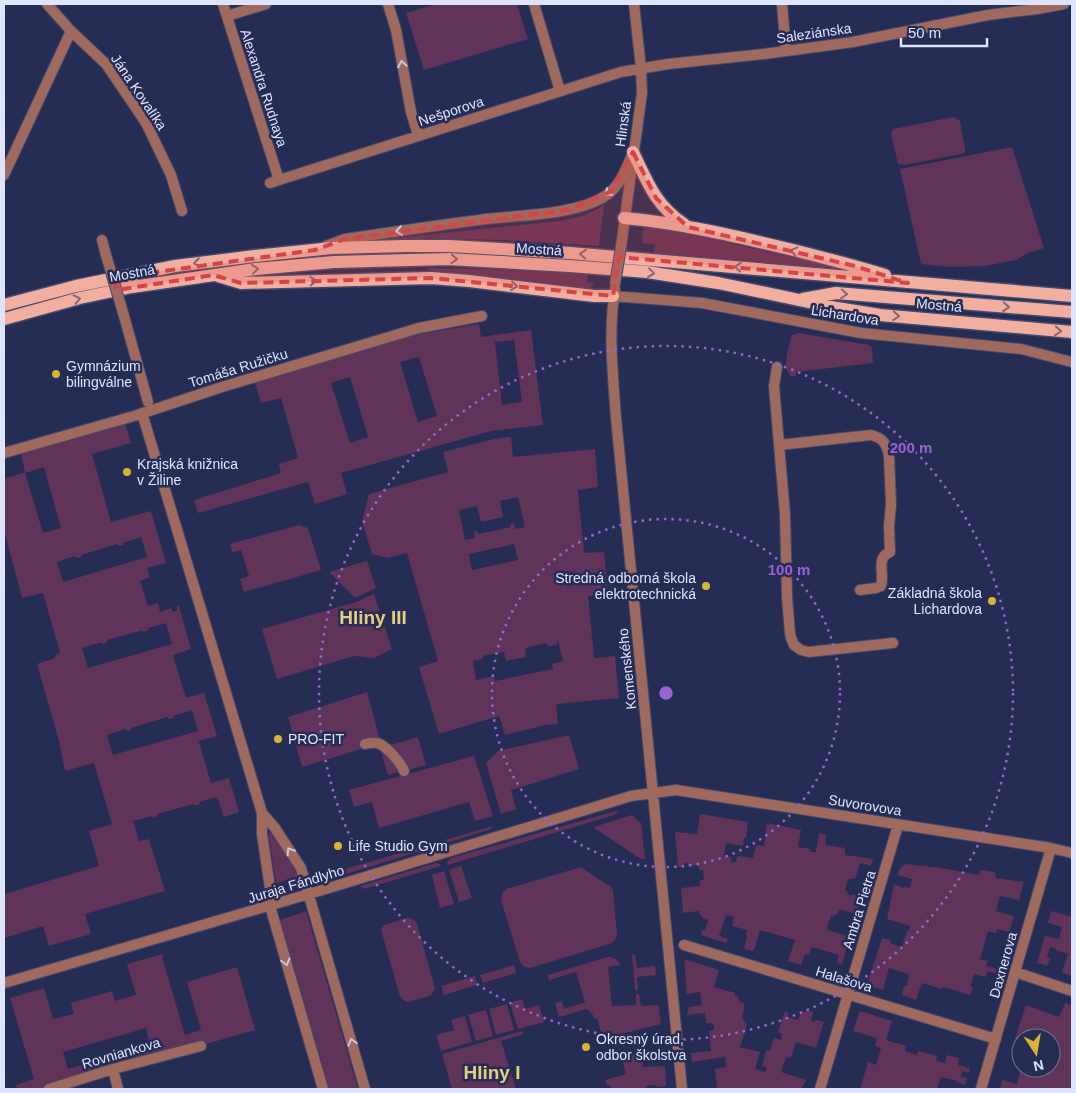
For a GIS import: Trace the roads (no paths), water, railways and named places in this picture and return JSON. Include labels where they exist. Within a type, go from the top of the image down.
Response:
[{"type":"main road","points":[[634,152],[656,198],[672,216],[688,227]]},
{"type":"main road","points":[[624,218],[688,227],[749,239],[855,266],[908,283]]},
{"type":"main road","name":"Mostná","points":[[4,305],[76,286],[175,266],[332,248],[405,246],[491,248],[650,259],[1072,296]]},
{"type":"main road","name":"Mostná","points":[[4,319],[80,298],[132,287],[256,269],[314,263],[448,259],[647,272],[718,282],[796,300],[880,315],[1072,332]]},
{"type":"main road","points":[[213,275],[241,283],[431,278],[594,296],[614,290]]},
{"type":"main road","points":[[796,300],[836,293],[1072,312]]},
{"type":"street","name":"Jána Kovalíka","points":[[47,4],[71,32],[106,64],[146,123],[171,175],[182,211]]},
{"type":"street","name":"Alexandra Rudnaya","points":[[223,4],[275,182]]},
{"type":"street","points":[[227,16],[266,4]]},
{"type":"street","points":[[388,4],[396,30],[411,112],[418,136]]},
{"type":"street","points":[[534,4],[560,91]]},
{"type":"street","name":"Hlinská","points":[[621,247],[642,93],[634,4]]},
{"type":"street","points":[[782,4],[786,51]]},
{"type":"street","name":"Saleziánska","points":[[988,15],[1021,4]]},
{"type":"street","name":"Saleziánska","points":[[641,68],[786,51],[860,40],[988,15],[1064,4]]},
{"type":"street","points":[[4,175],[71,32]]},
{"type":"street","name":"Nešporova","points":[[275,182],[560,91],[621,72],[641,68]]},
{"type":"street","points":[[315,250],[345,239],[567,210],[590,204],[603,198],[610,192],[625,170],[634,152]]},
{"type":"street","points":[[102,240],[148,402]]},
{"type":"street","name":"Komenského","points":[[621,247],[611,314],[616,418],[682,1089]]},
{"type":"street","name":"Lichardova","points":[[614,290],[658,299],[702,303],[825,327],[880,335],[1021,349],[1072,362]]},
{"type":"street","name":"Tomáša Ružičku","points":[[4,453],[419,328],[482,316]]},
{"type":"street","points":[[777,367],[774,386],[785,514],[787,597],[791,638],[794,645],[801,650],[810,652],[893,643]]},
{"type":"street","points":[[142,413],[262,813],[262,834],[270,888],[270,906],[323,1089]]},
{"type":"street","points":[[779,445],[870,435],[882,440],[887,447],[891,505],[889,526],[890,552],[882,558],[883,581],[881,586],[860,590]]},
{"type":"street","points":[[365,744],[375,742],[382,745],[402,765],[404,771]]},
{"type":"street","name":"Suvorovova","points":[[653,792],[676,790],[1072,852]]},
{"type":"street","name":"Juraja Fándlyho","points":[[4,983],[270,906],[632,796],[653,792]]},
{"type":"street","points":[[262,813],[276,828],[301,868],[365,1089]]},
{"type":"street","name":"Ambra Pietra","points":[[820,1089],[898,825]]},
{"type":"street","name":"Daxnerova","points":[[981,1089],[1051,848]]},
{"type":"street","name":"Halašova","points":[[684,945],[996,1039]]},
{"type":"street","points":[[1015,972],[1072,991]]},
{"type":"street","name":"Rovniankova","points":[[49,1089],[113,1069],[201,1046]]},
{"type":"street","points":[[113,1069],[118,1089]]},
{"type":"place","name":"Gymnázium bilingválne","points":[[56,374]]},
{"type":"place","name":"Krajská knižnica v Žiline","points":[[127,472]]},
{"type":"place","name":"Stredná odborná škola elektrotechnická","points":[[706,586]]},
{"type":"place","name":"Základná škola Lichardova","points":[[992,601]]},
{"type":"place","name":"PRO-FIT","points":[[278,739]]},
{"type":"place","name":"Life Studio Gym","points":[[338,846]]},
{"type":"place","name":"Okresný úrad, odbor školstva","points":[[586,1047]]},
{"type":"district","name":"Hliny III","points":[[373,617]]},
{"type":"district","name":"Hliny I","points":[[492,1072]]}]
